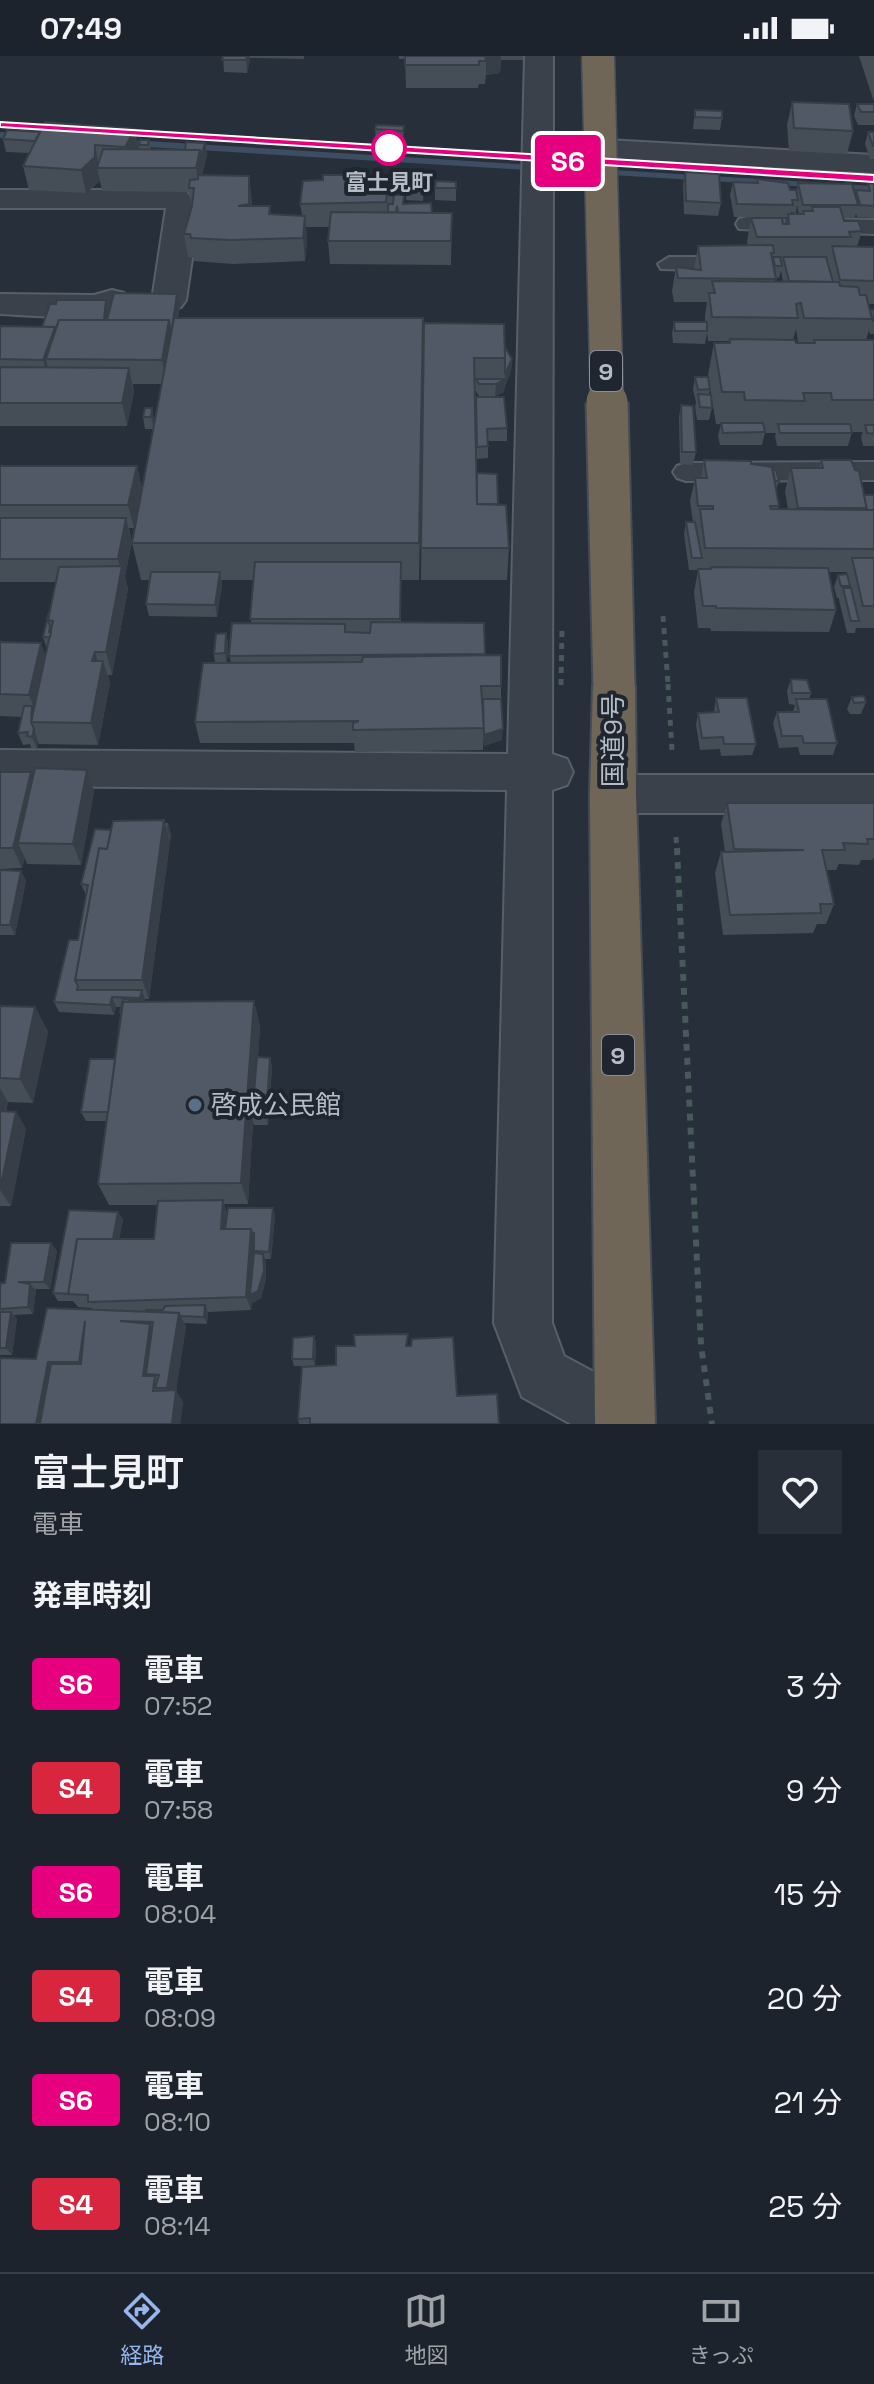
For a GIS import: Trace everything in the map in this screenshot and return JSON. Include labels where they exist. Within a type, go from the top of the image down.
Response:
[{"type":"highway","name":"国道9号","points":[[598,56],[614,686],[613,794],[625,1422]]},
{"type":"street","points":[[539,56],[540,772],[523,1323],[543,1376],[625,1422]]},
{"type":"street","points":[[538,145],[874,164]]},
{"type":"street","points":[[0,199],[176,199],[183,210],[169,300]]},
{"type":"street","points":[[0,304],[97,305],[112,300]]},
{"type":"street","points":[[0,768],[540,772]]},
{"type":"street","points":[[613,794],[874,794]]},
{"type":"lane","points":[[747,224],[874,227]]},
{"type":"lane","points":[[669,264],[764,265]]},
{"type":"lane","points":[[112,300],[169,300]]},
{"type":"lane","points":[[686,472],[874,471]]},
{"type":"path","points":[[668,684],[673,760]]},
{"type":"path","points":[[676,828],[701,1345],[712,1424]]},
{"type":"water","points":[[0,132],[874,186],[874,191],[0,138]]},
{"type":"building","points":[[223,56],[247,56],[246,60],[222,60]]},
{"type":"building","points":[[405,56],[485,56],[486,61],[479,61],[479,65],[405,65]]},
{"type":"building","points":[[792,102],[849,104],[853,131],[794,128]]},
{"type":"building","points":[[857,104],[874,104],[874,112],[861,112]]},
{"type":"building","points":[[695,110],[722,111],[722,118],[695,117]]},
{"type":"building","points":[[45,122],[135,129],[125,147],[95,145],[95,157],[81,170],[23,166]]},
{"type":"building","points":[[376,125],[404,126],[403,131],[375,129]]},
{"type":"building","points":[[7,130],[40,132],[35,141],[3,139]]},
{"type":"building","points":[[868,132],[874,132],[874,146],[873,146]]},
{"type":"building","points":[[140,140],[149,140],[148,145],[139,145]]},
{"type":"building","points":[[186,142],[205,143],[201,157],[200,150],[185,150]]},
{"type":"building","points":[[103,149],[200,150],[196,168],[97,168]]},
{"type":"building","points":[[685,172],[719,174],[721,203],[686,201]]},
{"type":"building","points":[[198,175],[249,176],[249,204],[238,206],[270,206],[269,214],[305,216],[303,238],[230,240],[191,238],[190,234],[184,234],[194,188],[189,188],[190,180],[198,179]]},
{"type":"building","points":[[323,175],[392,175],[392,192],[387,193],[386,202],[300,204],[303,181],[323,180]]},
{"type":"building","points":[[757,179],[788,183],[790,190],[796,190],[798,200],[792,200],[793,205],[737,204],[733,182],[758,183]]},
{"type":"building","points":[[408,180],[424,180],[423,189],[406,188]]},
{"type":"building","points":[[436,181],[456,182],[456,188],[435,188]]},
{"type":"building","points":[[798,183],[852,184],[858,205],[803,205]]},
{"type":"building","points":[[868,183],[874,184],[874,206],[860,205],[856,190],[870,191]]},
{"type":"building","points":[[394,195],[404,195],[403,204],[431,203],[432,213],[398,213],[397,206],[396,213],[388,212],[388,204],[393,204]]},
{"type":"building","points":[[812,207],[840,207],[844,221],[858,221],[862,231],[849,232],[851,237],[757,237],[751,218],[782,218],[783,224],[789,224],[788,214],[804,214],[803,211],[813,211]]},
{"type":"building","points":[[331,212],[452,213],[451,241],[328,241]]},
{"type":"building","points":[[773,245],[774,253],[771,253],[776,279],[678,278],[676,267],[701,270],[698,246]]},
{"type":"building","points":[[832,246],[874,247],[874,281],[840,280]]},
{"type":"building","points":[[773,257],[780,257],[782,266],[775,266]]},
{"type":"building","points":[[783,257],[826,257],[833,282],[789,281]]},
{"type":"building","points":[[712,281],[839,282],[840,286],[858,287],[860,295],[866,295],[872,319],[804,318],[801,303],[796,304],[798,318],[712,317],[709,293],[715,293]]},
{"type":"building","points":[[114,293],[177,294],[172,328],[169,320],[107,320]]},
{"type":"building","points":[[57,300],[106,300],[104,320],[59,320],[56,329],[42,327],[50,304],[56,304]]},
{"type":"building","points":[[174,318],[423,318],[419,543],[132,543]]},
{"type":"building","points":[[59,320],[169,320],[162,360],[46,359]]},
{"type":"building","points":[[674,322],[707,322],[707,331],[675,331]]},
{"type":"building","points":[[424,323],[504,324],[505,358],[474,358],[477,504],[506,505],[509,548],[421,548]]},
{"type":"building","points":[[0,326],[55,327],[43,360],[0,359]]},
{"type":"building","points":[[730,339],[795,340],[796,343],[874,340],[874,400],[832,400],[831,393],[803,393],[805,401],[745,400],[744,392],[722,392],[714,343],[730,343]]},
{"type":"building","points":[[505,347],[512,359],[505,374]]},
{"type":"building","points":[[0,367],[129,368],[122,403],[0,403]]},
{"type":"building","points":[[695,377],[708,377],[710,389],[698,390]]},
{"type":"building","points":[[476,379],[505,379],[496,384],[479,384]]},
{"type":"building","points":[[698,394],[711,395],[712,408],[700,407]]},
{"type":"building","points":[[476,397],[504,397],[507,428],[487,429],[488,446],[477,447]]},
{"type":"building","points":[[681,405],[693,406],[696,452],[682,452]]},
{"type":"building","points":[[145,408],[152,408],[151,417],[143,417]]},
{"type":"building","points":[[721,423],[763,423],[765,432],[723,433]]},
{"type":"building","points":[[778,424],[850,424],[852,433],[780,433]]},
{"type":"building","points":[[865,425],[874,425],[874,434],[867,433]]},
{"type":"building","points":[[704,460],[751,461],[751,464],[772,467],[779,506],[770,506],[771,509],[874,510],[874,549],[705,548],[700,509],[713,509],[713,506],[698,506],[695,478],[707,478]]},
{"type":"building","points":[[821,460],[851,460],[855,470],[859,471],[867,508],[798,508],[791,468],[823,468]]},
{"type":"building","points":[[0,466],[137,466],[128,505],[0,505]]},
{"type":"building","points":[[477,473],[497,474],[498,504],[477,504]]},
{"type":"building","points":[[864,495],[874,495],[874,510],[867,510]]},
{"type":"building","points":[[0,518],[126,518],[118,559],[0,559]]},
{"type":"building","points":[[686,522],[695,522],[702,558],[692,558]]},
{"type":"building","points":[[852,558],[874,558],[874,606],[863,606]]},
{"type":"building","points":[[255,562],[401,562],[400,619],[250,619]]},
{"type":"building","points":[[122,566],[106,652],[95,652],[92,661],[103,661],[91,723],[31,722],[53,621],[48,620],[59,567]]},
{"type":"building","points":[[828,568],[836,610],[703,606],[698,569]]},
{"type":"building","points":[[151,572],[220,572],[215,605],[146,604]]},
{"type":"building","points":[[847,574],[850,586],[841,586],[838,575]]},
{"type":"building","points":[[843,588],[851,588],[859,621],[851,621]]},
{"type":"building","points":[[49,612],[50,637],[43,637]]},
{"type":"building","points":[[371,622],[484,623],[485,654],[229,656],[232,623],[345,624],[345,632],[370,633]]},
{"type":"building","points":[[226,633],[225,653],[214,654],[216,634]]},
{"type":"building","points":[[0,642],[41,643],[29,695],[0,694]]},
{"type":"building","points":[[501,655],[501,686],[481,686],[484,728],[353,730],[353,723],[359,721],[195,722],[203,663],[362,662],[363,657]]},
{"type":"building","points":[[791,679],[807,680],[811,693],[792,693]]},
{"type":"building","points":[[864,696],[866,702],[854,703],[852,697]]},
{"type":"building","points":[[716,698],[747,698],[756,744],[724,744],[723,737],[702,738],[698,713],[719,712]]},
{"type":"building","points":[[483,699],[501,699],[503,729],[484,735]]},
{"type":"building","points":[[796,699],[827,699],[837,743],[804,743],[802,736],[782,736],[777,712],[799,712]]},
{"type":"building","points":[[24,706],[32,706],[32,737],[27,736],[28,732],[18,733]]},
{"type":"building","points":[[35,768],[87,770],[73,844],[18,843]]},
{"type":"building","points":[[0,772],[31,772],[13,848],[0,848]]},
{"type":"building","points":[[727,803],[874,803],[874,839],[867,839],[868,844],[843,843],[845,850],[822,850],[834,904],[820,904],[821,913],[730,915],[721,852],[804,850],[734,849]]},
{"type":"building","points":[[164,820],[142,980],[75,980],[99,848],[107,849],[113,821]]},
{"type":"building","points":[[95,829],[111,830],[107,849],[99,848],[75,980],[77,990],[142,990],[140,998],[112,997],[110,1005],[54,1002],[69,940],[78,940],[88,885],[81,884]]},
{"type":"building","points":[[0,870],[21,871],[10,925],[0,925]]},
{"type":"building","points":[[123,999],[140,1001],[123,1002],[120,1012]]},
{"type":"building","points":[[254,1001],[241,1183],[98,1184],[123,1002]]},
{"type":"building","points":[[0,1006],[35,1007],[20,1079],[0,1078]]},
{"type":"building","points":[[257,1057],[270,1058],[266,1116],[252,1116]]},
{"type":"building","points":[[90,1059],[115,1059],[108,1112],[81,1112]]},
{"type":"building","points":[[0,1111],[16,1112],[0,1190]]},
{"type":"building","points":[[223,1200],[221,1229],[251,1229],[246,1297],[88,1302],[88,1295],[68,1294],[77,1239],[154,1239],[158,1201]]},
{"type":"building","points":[[228,1208],[273,1208],[269,1252],[254,1251],[254,1233],[251,1229],[225,1229]]},
{"type":"building","points":[[69,1210],[118,1212],[113,1239],[77,1239],[68,1294],[53,1293]]},
{"type":"building","points":[[11,1243],[51,1243],[44,1282],[18,1282],[30,1284],[28,1307],[0,1309],[0,1288],[1,1283],[5,1283]]},
{"type":"building","points":[[254,1253],[263,1254],[264,1271],[258,1291],[250,1295]]},
{"type":"building","points":[[205,1305],[204,1317],[146,1312],[163,1310],[165,1306]]},
{"type":"building","points":[[47,1308],[179,1313],[167,1388],[155,1388],[159,1375],[146,1374],[153,1322],[120,1321],[150,1324],[143,1376],[155,1376],[153,1391],[176,1390],[172,1424],[40,1424],[51,1364],[81,1364],[85,1321],[79,1362],[48,1362],[36,1424],[0,1424],[0,1358],[36,1359]]},
{"type":"building","points":[[0,1312],[11,1312],[6,1348],[0,1348]]},
{"type":"building","points":[[408,1334],[406,1346],[411,1346],[412,1339],[453,1337],[457,1396],[497,1394],[499,1424],[310,1424],[310,1418],[298,1419],[302,1367],[336,1365],[336,1346],[355,1346],[354,1335]]},
{"type":"building","points":[[314,1336],[313,1359],[292,1359],[293,1338]]},
{"type":"railway","points":[[0,125],[64,129]]},
{"type":"railway","points":[[112,131],[874,178]]},
{"type":"train","name":"S6","points":[[0,125],[874,178]]},
{"type":"place","name":"富士見町","points":[[389,148]]},
{"type":"place","name":"啓成公民館","points":[[195,1105]]}]
